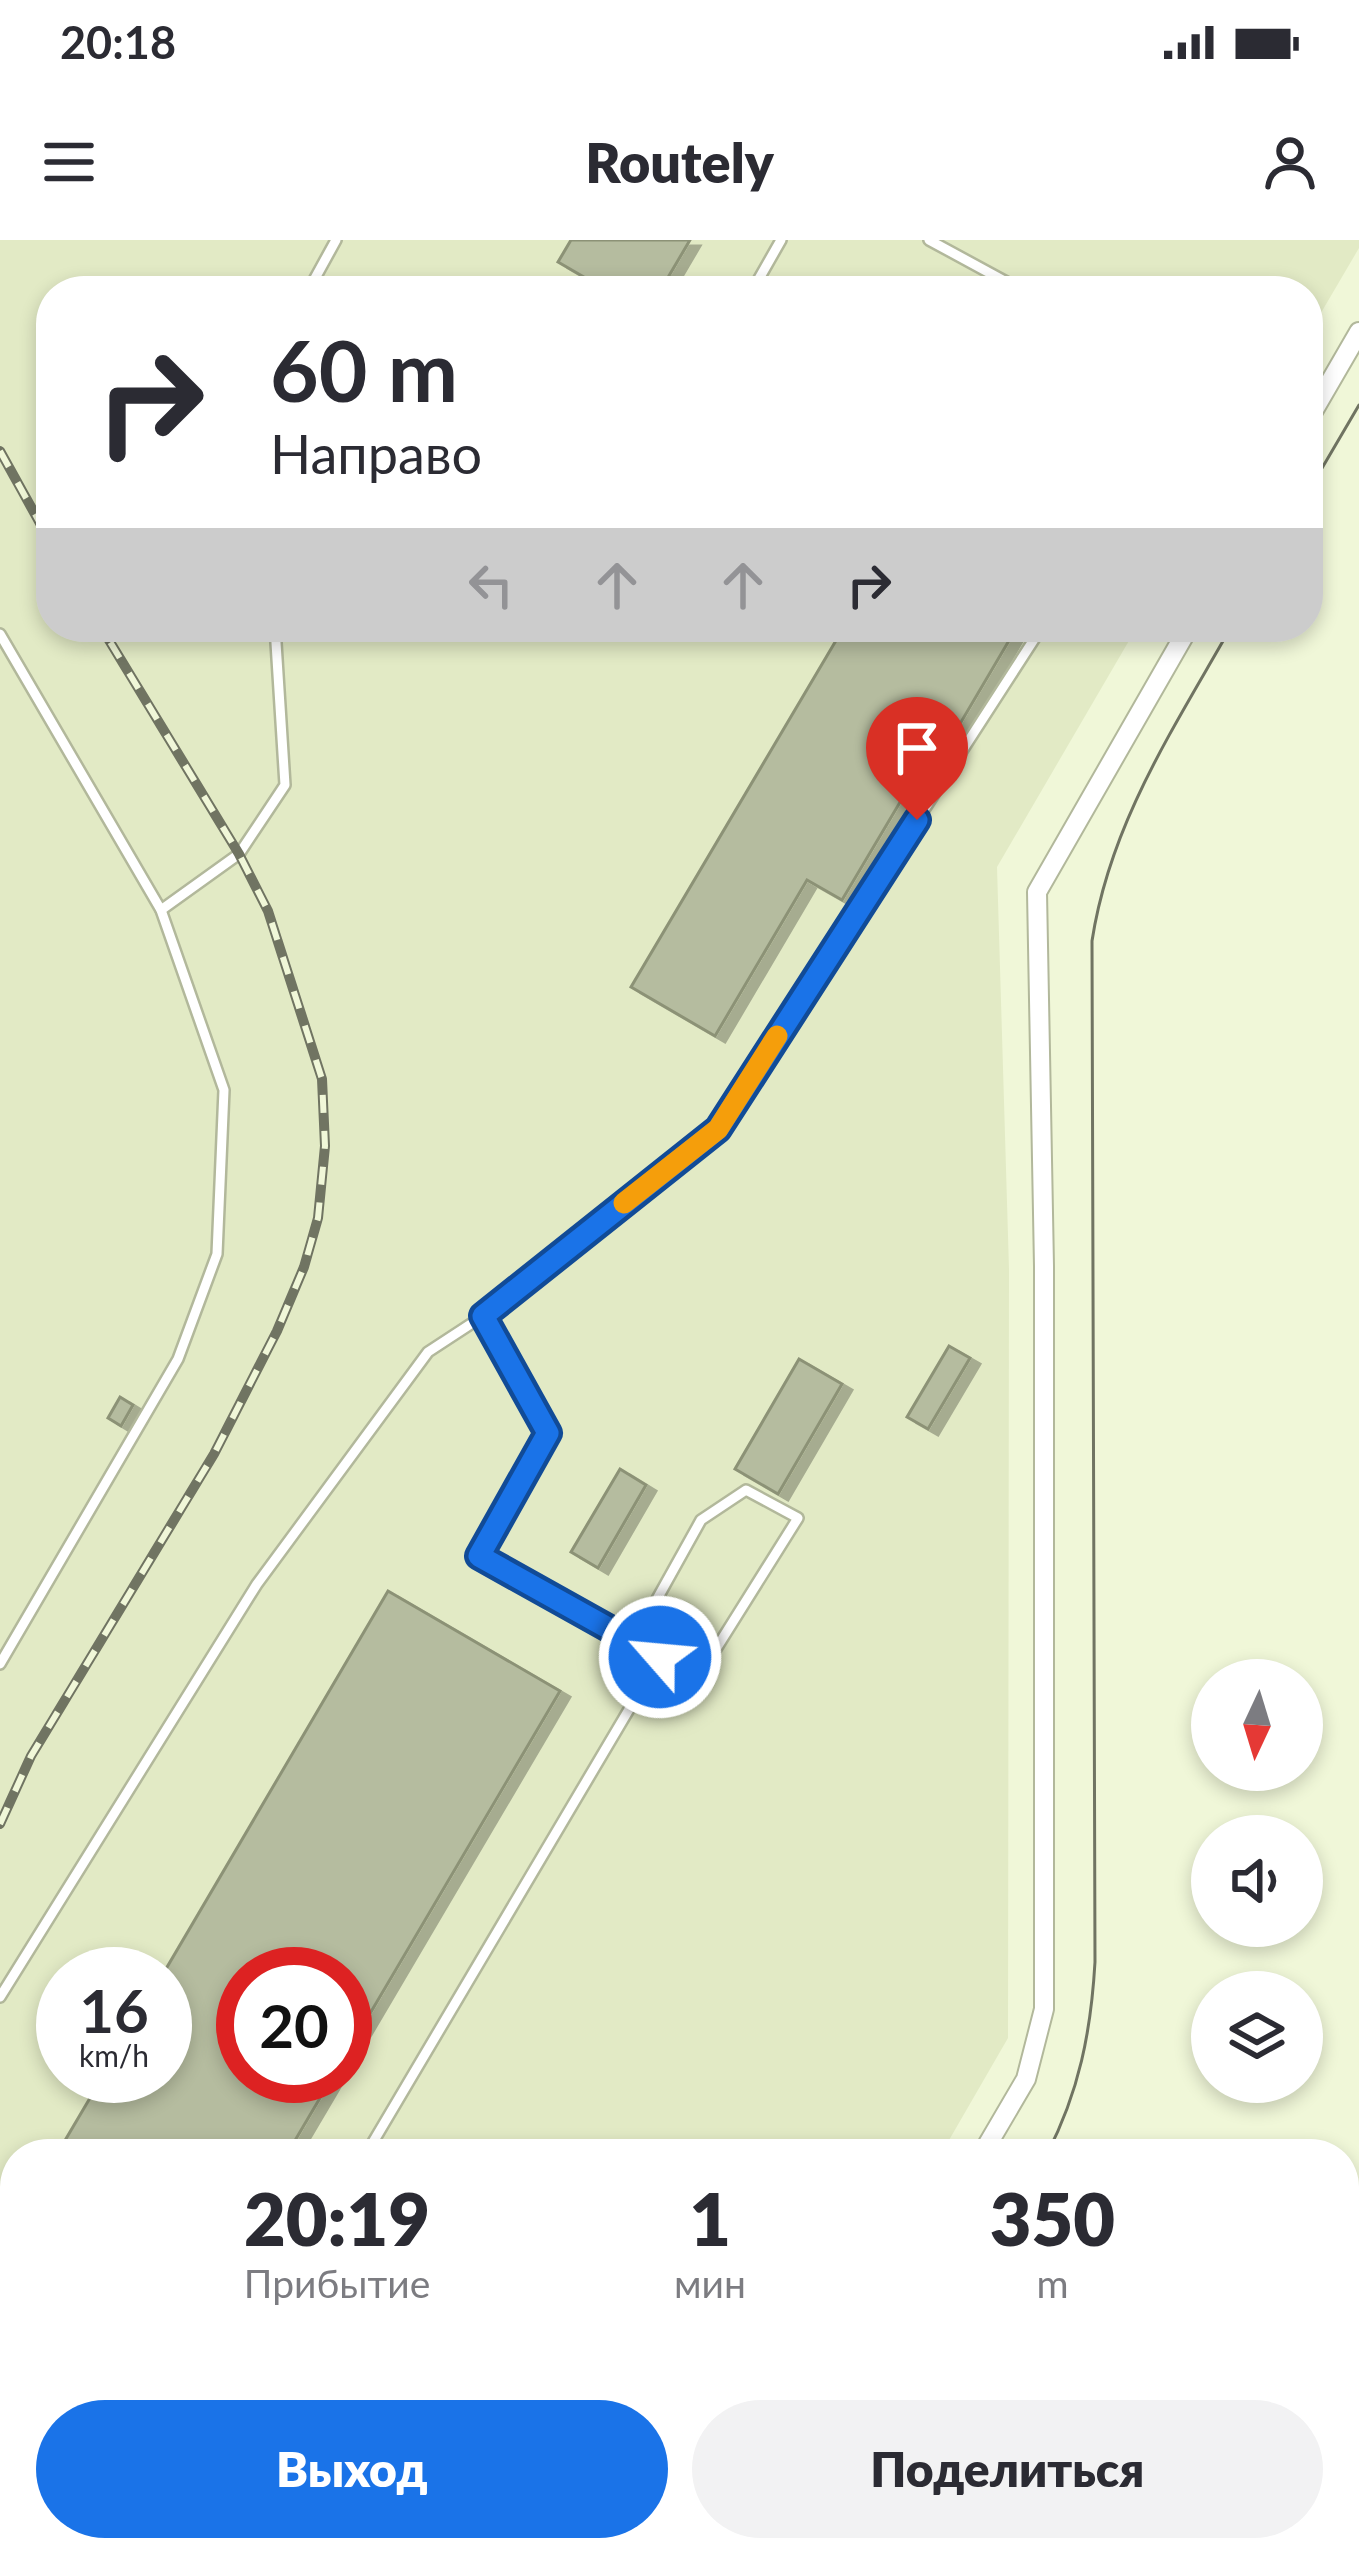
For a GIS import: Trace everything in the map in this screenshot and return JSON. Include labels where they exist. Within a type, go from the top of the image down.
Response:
[{"type":"street","points":[[1323,395],[1359,332]]},
{"type":"street","points":[[991,2139],[1026,2079],[1044,2009],[1044,1266],[1036,892],[1180,642]]},
{"type":"lane","points":[[316,276],[336,240]]},
{"type":"lane","points":[[761,276],[781,240]]},
{"type":"lane","points":[[929,240],[995,276]]},
{"type":"lane","points":[[0,634],[161,910],[224,1090],[217,1254],[178,1359],[0,1664]]},
{"type":"lane","points":[[161,910],[238,854],[284,785],[276,642]]},
{"type":"lane","points":[[0,1997],[257,1584],[428,1352],[483,1316],[718,1129],[1032,642]]},
{"type":"lane","points":[[483,1316],[548,1433],[479,1556],[632,1644],[660,1657],[709,1660],[798,1518],[746,1490],[701,1520],[632,1644]]},
{"type":"lane","points":[[375,2139],[660,1657]]},
{"type":"shaded area","points":[[0,240],[1359,240],[1359,248],[1323,309],[1323,276],[36,276],[36,642],[1128,642],[997,867],[1009,1269],[1008,2038],[950,2139],[0,2139]]},
{"type":"building","points":[[571,240],[690,240],[669,276],[582,276],[558,262]]},
{"type":"building","points":[[835,642],[1008,642],[944,751],[934,745],[842,900],[807,880],[715,1036],[631,987]]},
{"type":"building","points":[[949,1346],[970,1358],[928,1429],[907,1417]]},
{"type":"building","points":[[799,1359],[842,1384],[778,1494],[735,1469]]},
{"type":"building","points":[[120,1397],[133,1405],[121,1426],[108,1418]]},
{"type":"building","points":[[620,1469],[646,1485],[598,1568],[571,1552]]},
{"type":"building","points":[[388,1591],[560,1691],[372,2010],[372,1947],[216,1947],[216,2103],[317,2103],[296,2139],[66,2139],[87,2103],[192,2103],[192,1947],[179,1947]]},
{"type":"tram line","points":[[1323,466],[1359,405]]},
{"type":"tram line","points":[[1054,2139],[1082,2061],[1095,1962],[1092,941],[1113,856],[1129,816],[1223,642]]},
{"type":"railway","points":[[0,451],[36,516]]},
{"type":"railway","points":[[0,1824],[31,1756],[214,1454],[277,1331],[318,1218],[325,1146],[322,1079],[268,911],[239,854],[110,642]]},
{"type":"slow traffic","points":[[624,1203],[718,1129],[777,1036]]},
{"type":"route","points":[[660,1657],[479,1556],[548,1433],[483,1316],[718,1129],[917,820]]}]
